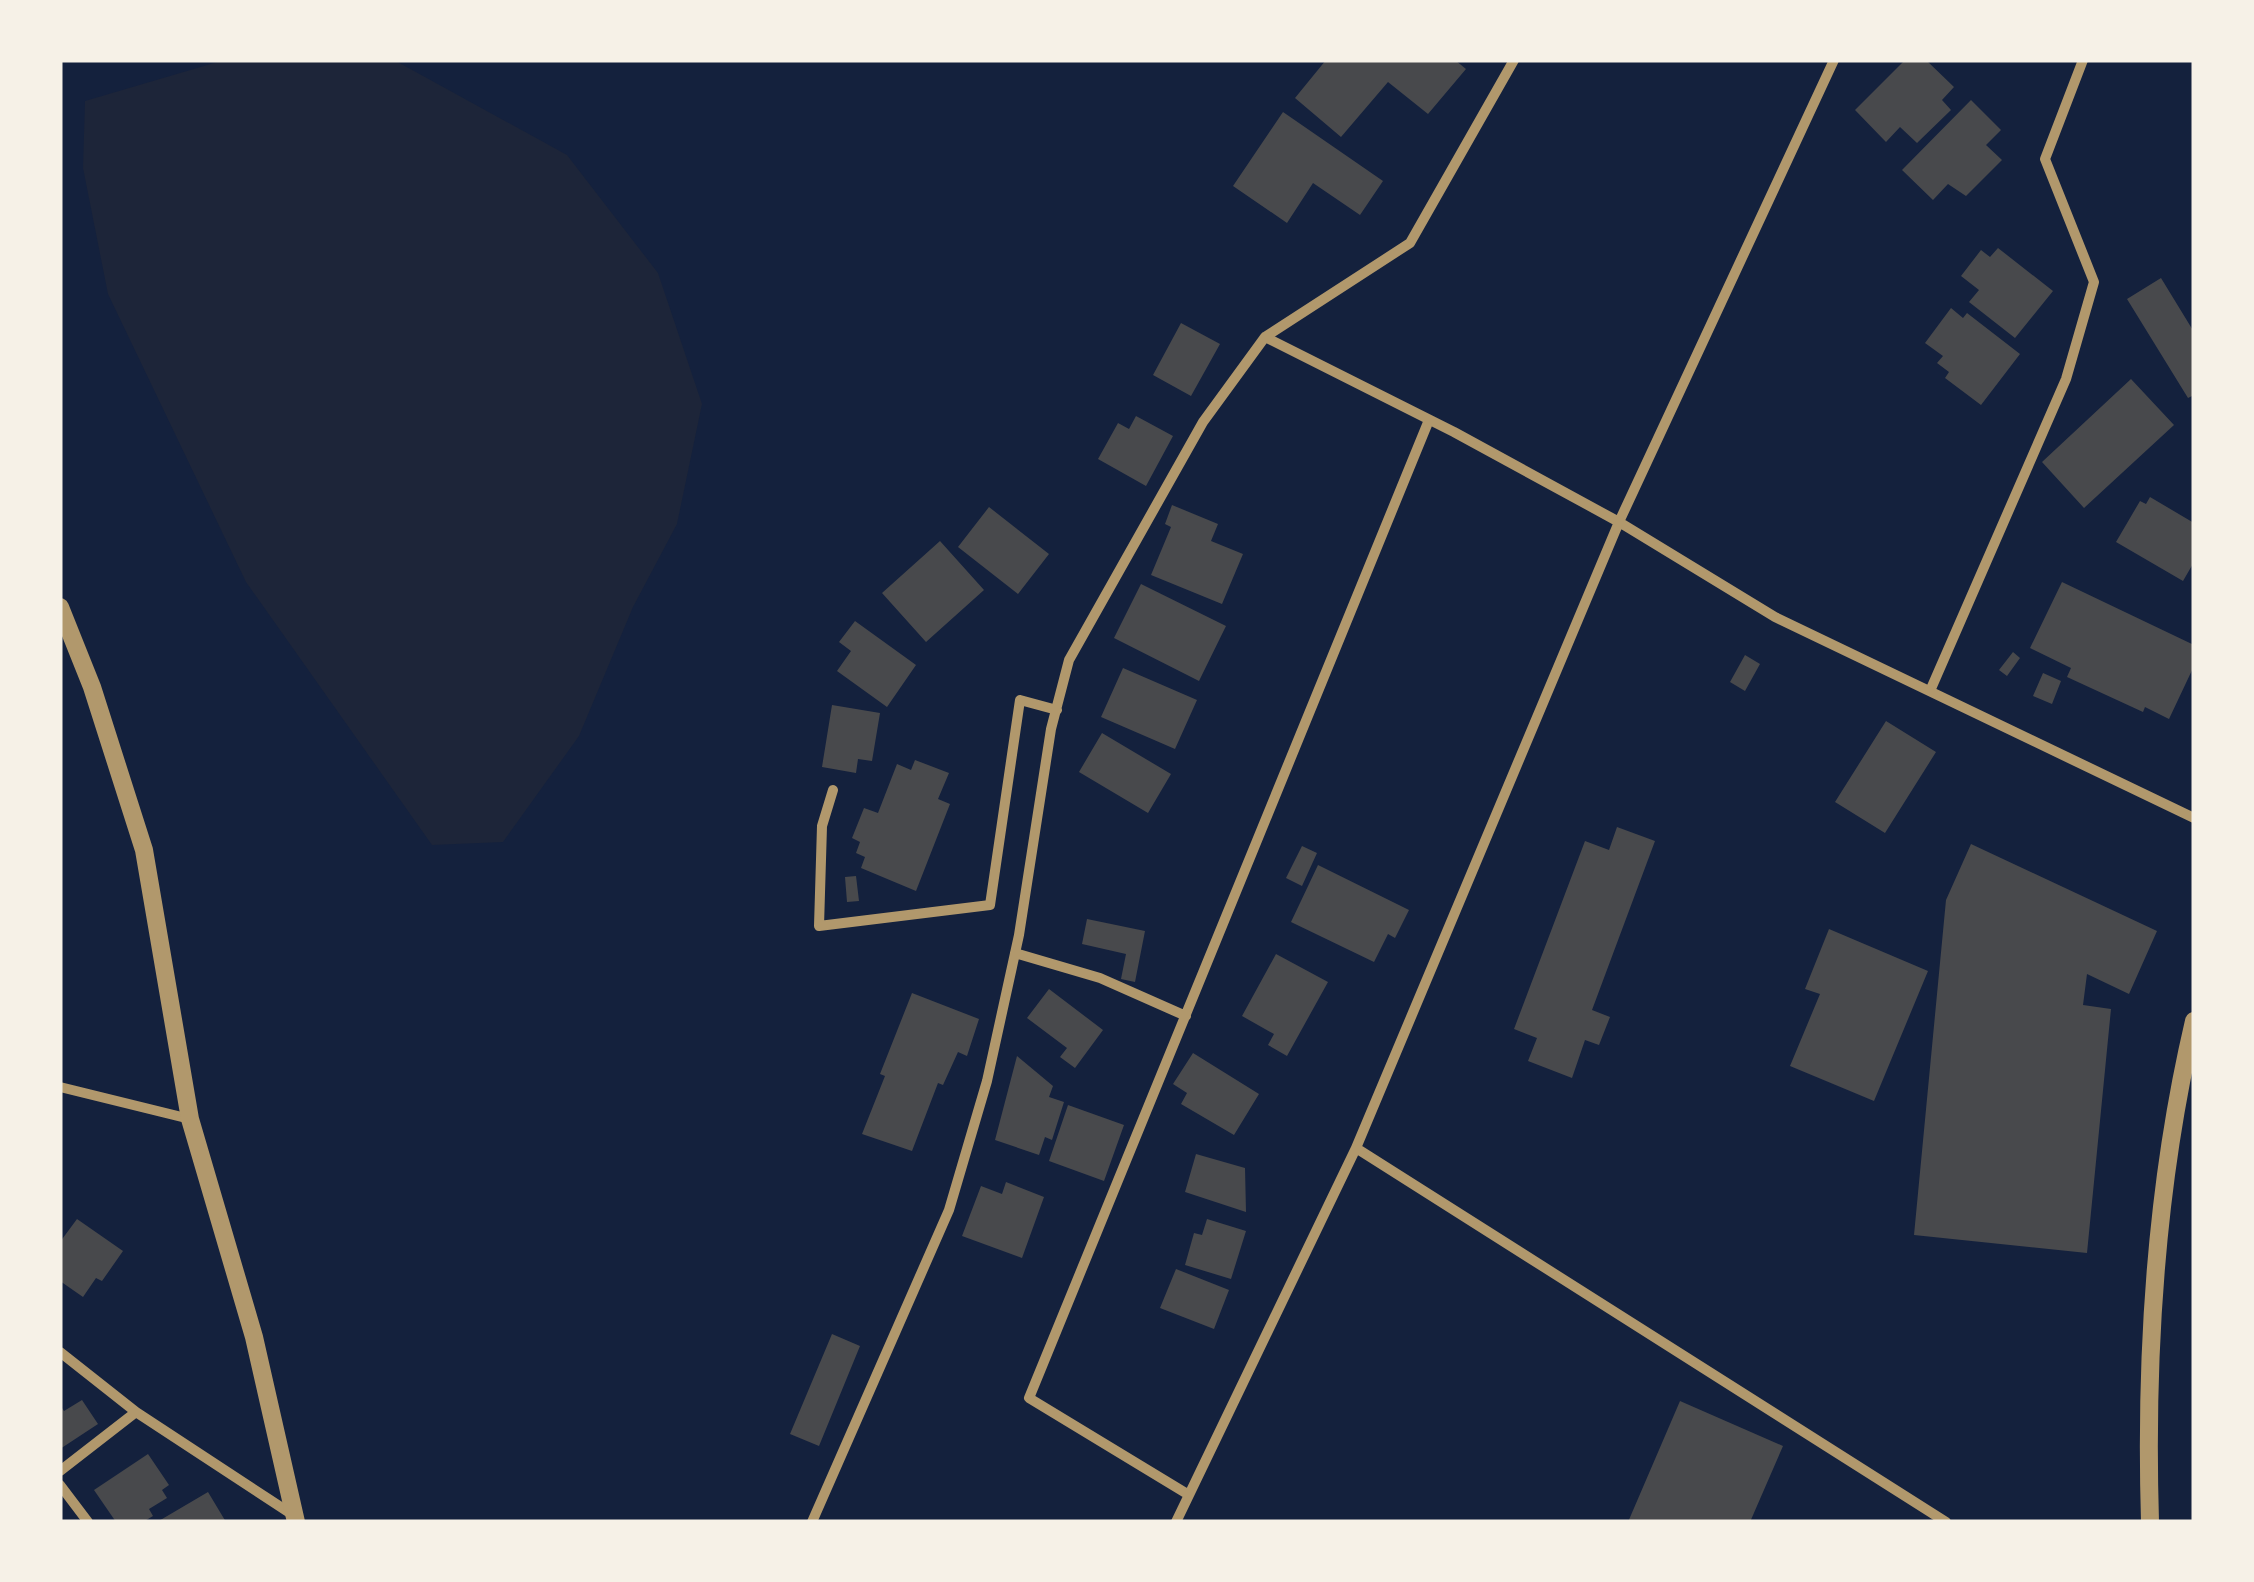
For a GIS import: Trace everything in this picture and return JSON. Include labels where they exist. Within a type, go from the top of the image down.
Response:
[{"type":"street","points":[[812,1522],[949,1210],[987,1081],[1016,952],[1069,660],[1203,422],[1265,337],[1410,243],[1514,60]]},
{"type":"street","points":[[1176,1522],[1356,1148],[1619,522],[1834,60]]},
{"type":"street","points":[[1930,691],[2066,379],[2094,282],[2045,160],[2082,60]]},
{"type":"street","points":[[1265,337],[1619,522],[1776,617],[2194,818]]},
{"type":"street","points":[[1188,1495],[1029,1398],[1429,420]]},
{"type":"street","points":[[60,607],[92,686],[144,850],[190,1119],[254,1337],[295,1519]]},
{"type":"street","points":[[833,790],[822,826],[819,926],[990,904],[1020,700],[1057,710]]},
{"type":"street","points":[[1016,952],[1100,978],[1186,1016]]},
{"type":"street","points":[[2150,1522],[2147,1437],[2161,1216],[2194,1021]]},
{"type":"street","points":[[60,1087],[190,1119]]},
{"type":"street","points":[[1356,1148],[1946,1522]]},
{"type":"street","points":[[60,1352],[136,1412],[295,1519]]},
{"type":"street","points":[[60,1471],[136,1412]]},
{"type":"street","points":[[60,1485],[88,1522]]},
{"type":"shaded area","points":[[394,60],[567,155],[658,273],[702,404],[677,524],[633,607],[579,736],[503,842],[432,845],[246,582],[108,294],[83,168],[85,101],[221,61]]},
{"type":"building","points":[[1326,60],[1455,60],[1466,69],[1428,114],[1388,82],[1341,137],[1295,98]]},
{"type":"building","points":[[1905,60],[1926,60],[1954,87],[1942,100],[1951,110],[1917,143],[1900,127],[1886,142],[1855,110]]},
{"type":"building","points":[[1971,100],[2001,130],[1986,145],[2002,160],[1966,196],[1948,184],[1933,200],[1902,170]]},
{"type":"building","points":[[1283,112],[1383,181],[1360,215],[1313,183],[1287,223],[1233,186]]},
{"type":"building","points":[[1998,248],[2053,291],[2015,338],[1969,302],[1979,290],[1961,276],[1981,250],[1990,257]]},
{"type":"building","points":[[2161,278],[2194,332],[2194,395],[2188,398],[2127,299]]},
{"type":"building","points":[[1951,308],[1963,318],[1967,313],[2020,354],[1981,405],[1945,378],[1949,372],[1937,363],[1943,356],[1925,343]]},
{"type":"building","points":[[1181,323],[1220,344],[1191,396],[1153,375]]},
{"type":"building","points":[[2131,379],[2174,425],[2084,508],[2042,462]]},
{"type":"building","points":[[1136,416],[1173,436],[1146,486],[1098,459],[1118,423],[1129,429]]},
{"type":"building","points":[[2150,497],[2194,523],[2194,562],[2183,581],[2116,542],[2140,501],[2146,504]]},
{"type":"building","points":[[1172,505],[1218,524],[1211,541],[1243,554],[1222,604],[1151,575],[1171,527],[1165,524]]},
{"type":"building","points":[[989,507],[1049,554],[1018,594],[958,547]]},
{"type":"building","points":[[940,541],[984,590],[926,642],[882,593]]},
{"type":"building","points":[[2062,582],[2194,645],[2194,666],[2169,719],[2145,707],[2143,712],[2067,677],[2071,668],[2030,648]]},
{"type":"building","points":[[1141,584],[1226,626],[1199,681],[1114,638]]},
{"type":"building","points":[[855,621],[916,665],[887,707],[837,671],[851,651],[839,642]]},
{"type":"building","points":[[2013,652],[2020,658],[2007,676],[1999,670]]},
{"type":"building","points":[[1745,655],[1760,664],[1745,691],[1730,682]]},
{"type":"building","points":[[1123,668],[1197,700],[1175,749],[1101,717]]},
{"type":"building","points":[[2043,673],[2061,681],[2052,704],[2033,696]]},
{"type":"building","points":[[832,705],[880,713],[872,761],[858,759],[856,773],[822,767]]},
{"type":"building","points":[[1886,721],[1936,752],[1885,833],[1835,802]]},
{"type":"building","points":[[1102,733],[1171,774],[1148,813],[1079,772]]},
{"type":"building","points":[[915,760],[949,773],[938,799],[950,804],[916,891],[861,868],[865,857],[856,853],[860,842],[852,838],[864,808],[878,813],[897,764],[911,770]]},
{"type":"building","points":[[1617,827],[1655,841],[1592,1010],[1610,1017],[1599,1045],[1585,1040],[1572,1078],[1528,1061],[1537,1038],[1514,1029],[1585,841],[1609,850]]},
{"type":"building","points":[[1971,844],[2157,931],[2129,994],[2087,974],[2083,1005],[2111,1009],[2087,1253],[1914,1235],[1946,900]]},
{"type":"building","points":[[1302,846],[1317,853],[1302,886],[1286,878]]},
{"type":"building","points":[[1318,865],[1409,910],[1395,938],[1388,934],[1374,962],[1291,922]]},
{"type":"building","points":[[856,876],[859,901],[847,902],[845,877]]},
{"type":"building","points":[[1087,919],[1145,931],[1135,982],[1121,979],[1126,954],[1082,944]]},
{"type":"building","points":[[1829,929],[1928,971],[1874,1101],[1790,1066],[1820,994],[1805,989]]},
{"type":"building","points":[[1276,954],[1328,982],[1287,1056],[1268,1045],[1274,1034],[1242,1016]]},
{"type":"building","points":[[1049,989],[1103,1030],[1075,1068],[1060,1057],[1067,1048],[1027,1018]]},
{"type":"building","points":[[912,993],[979,1019],[967,1056],[958,1052],[943,1085],[938,1083],[912,1151],[862,1134],[885,1076],[880,1074]]},
{"type":"building","points":[[1193,1053],[1259,1094],[1234,1135],[1181,1104],[1187,1093],[1173,1084]]},
{"type":"building","points":[[1017,1056],[1053,1086],[1049,1097],[1064,1102],[1052,1140],[1045,1137],[1039,1155],[995,1140]]},
{"type":"building","points":[[1068,1105],[1124,1125],[1104,1181],[1049,1161]]},
{"type":"building","points":[[1196,1154],[1245,1168],[1246,1212],[1185,1192]]},
{"type":"building","points":[[1006,1182],[1044,1197],[1022,1258],[962,1236],[981,1186],[1002,1194]]},
{"type":"building","points":[[77,1219],[123,1251],[102,1281],[96,1278],[83,1297],[60,1281],[60,1242]]},
{"type":"building","points":[[1207,1219],[1246,1231],[1231,1279],[1185,1265],[1194,1233],[1202,1235]]},
{"type":"building","points":[[1176,1269],[1229,1290],[1214,1329],[1160,1308]]},
{"type":"building","points":[[832,1334],[860,1346],[819,1446],[790,1434]]},
{"type":"building","points":[[82,1400],[98,1424],[60,1449],[60,1405],[64,1411]]},
{"type":"building","points":[[1680,1401],[1783,1446],[1750,1522],[1628,1522]]},
{"type":"building","points":[[148,1454],[169,1485],[162,1490],[167,1498],[149,1509],[153,1516],[143,1522],[116,1522],[94,1490]]},
{"type":"building","points":[[208,1492],[226,1522],[157,1522]]}]
